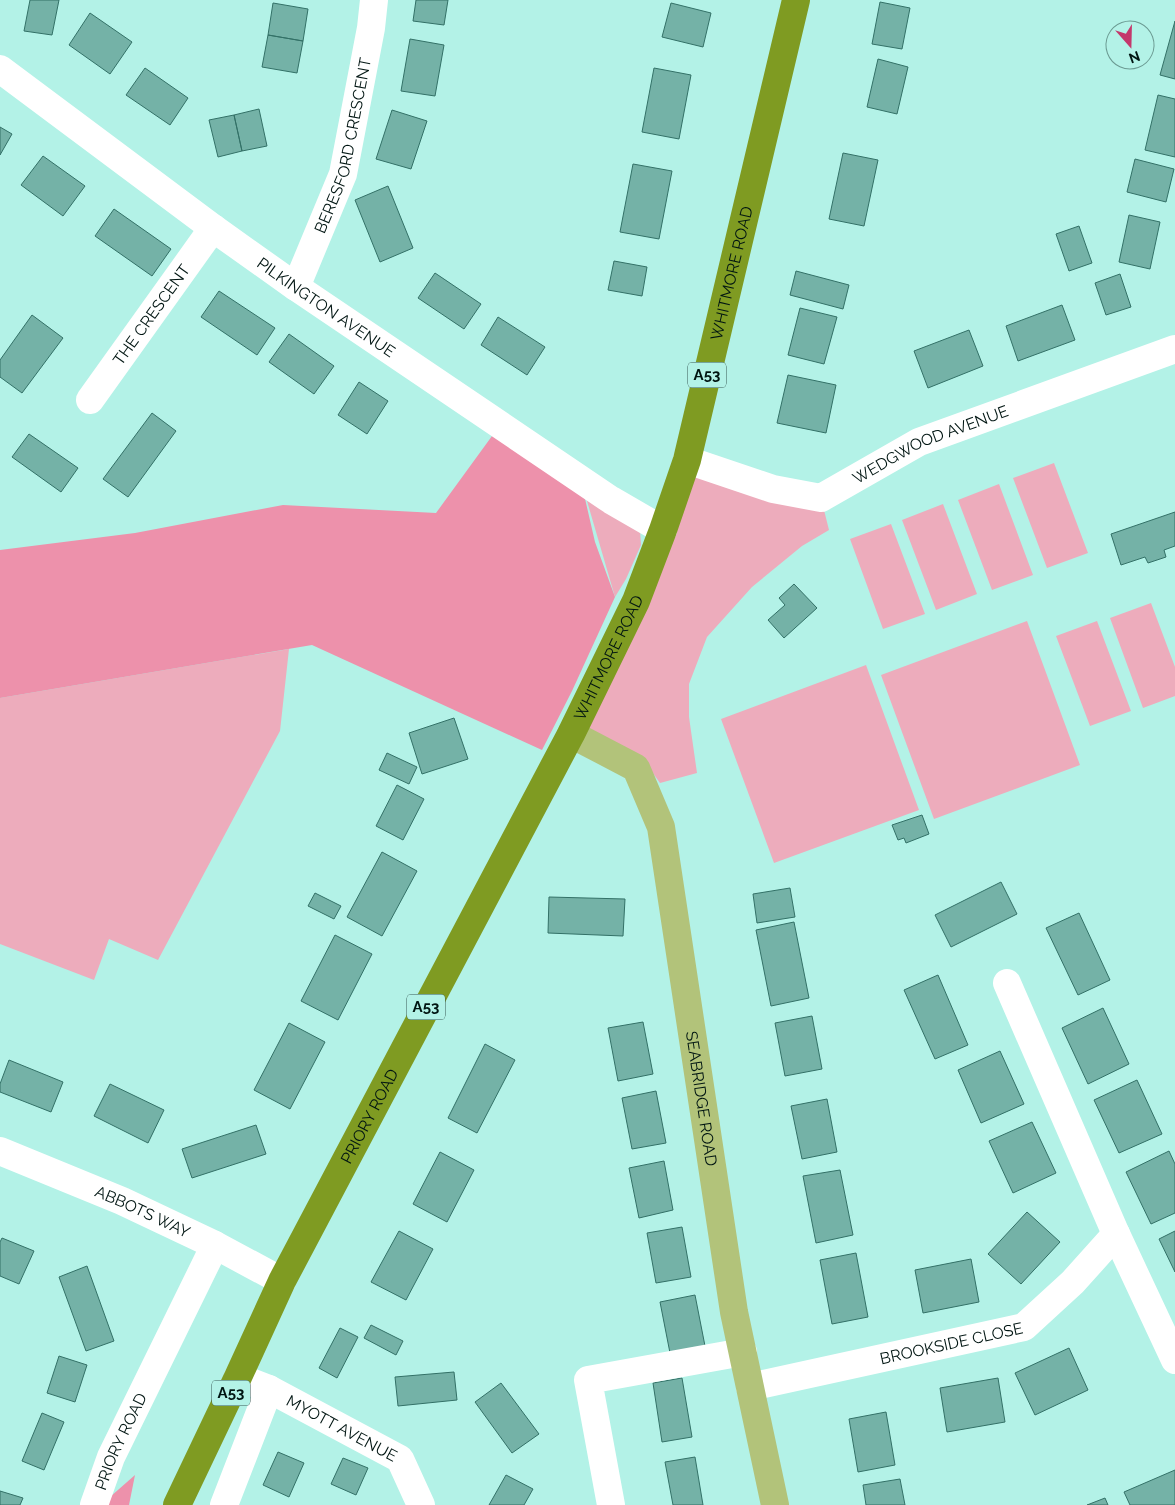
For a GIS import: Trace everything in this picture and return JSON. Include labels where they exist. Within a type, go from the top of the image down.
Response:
[{"type":"highway","name":"WHITMORE ROAD","points":[[571,734],[636,601],[687,460],[796,0]]},
{"type":"highway","name":"PRIORY ROAD","points":[[177,1505],[282,1280],[571,734]]},
{"type":"main road","name":"SEABRIDGE ROAD","points":[[571,734],[636,768],[662,827],[734,1312],[775,1505]]},
{"type":"street","name":"BERESFORD CRESCENT","points":[[296,287],[342,174],[371,28],[374,0]]},
{"type":"street","name":"PILKINGTON AVENUE","points":[[0,69],[213,228],[296,287],[611,500],[663,530]]},
{"type":"street","name":"THE CRESCENT","points":[[90,400],[213,228]]},
{"type":"street","name":"WEDGWOOD AVENUE","points":[[687,460],[773,489],[821,498],[919,442],[1175,349]]},
{"type":"street","points":[[1007,983],[1116,1234],[1175,1360]]},
{"type":"street","name":"ABBOTS WAY","points":[[0,1151],[122,1201],[215,1245],[282,1280]]},
{"type":"street","name":"BROOKSIDE CLOSE","points":[[750,1387],[1024,1327],[1073,1282],[1116,1234]]},
{"type":"street","name":"PRIORY ROAD","points":[[94,1505],[112,1457],[215,1245]]},
{"type":"street","points":[[611,1505],[588,1380],[743,1352]]},
{"type":"street","name":"MYOTT AVENUE","points":[[238,1377],[269,1389],[400,1459],[421,1505]]},
{"type":"street","points":[[224,1505],[269,1389]]},
{"type":"shaded area","points":[[500,425],[580,477],[595,542],[615,597],[572,691],[542,750],[312,645],[0,698],[0,550],[135,533],[283,505],[436,513]]},
{"type":"shaded area","points":[[687,460],[821,498],[829,530],[802,546],[752,587],[707,637],[689,684],[689,717],[697,773],[660,783],[650,769],[571,734]]},
{"type":"shaded area","points":[[1054,463],[1088,553],[1047,568],[1013,478]]},
{"type":"shaded area","points":[[580,477],[640,530],[641,545],[626,579],[615,597]]},
{"type":"shaded area","points":[[999,484],[1033,575],[992,590],[958,500]]},
{"type":"shaded area","points":[[943,504],[977,594],[936,610],[902,520]]},
{"type":"shaded area","points":[[891,524],[925,614],[883,629],[850,539]]},
{"type":"shaded area","points":[[1151,603],[1175,667],[1175,696],[1143,708],[1110,618]]},
{"type":"shaded area","points":[[1027,621],[1080,765],[934,819],[881,675]]},
{"type":"shaded area","points":[[1097,621],[1131,711],[1090,726],[1056,636]]},
{"type":"shaded area","points":[[289,649],[280,731],[158,960],[109,939],[94,980],[0,944],[0,698]]},
{"type":"shaded area","points":[[866,665],[919,810],[774,863],[721,719]]},
{"type":"shaded area","points":[[135,1475],[129,1505],[102,1505],[102,1504]]},
{"type":"building","points":[[30,0],[59,0],[52,35],[24,31]]},
{"type":"building","points":[[416,0],[448,0],[444,25],[413,21]]},
{"type":"building","points":[[880,2],[910,8],[902,49],[872,44]]},
{"type":"building","points":[[273,3],[308,9],[303,41],[268,35]]},
{"type":"building","points":[[671,3],[711,13],[703,47],[662,37]]},
{"type":"building","points":[[90,13],[132,42],[110,74],[69,45]]},
{"type":"building","points":[[1175,21],[1175,79],[1160,75]]},
{"type":"building","points":[[268,35],[303,41],[297,73],[262,67]]},
{"type":"building","points":[[410,39],[444,45],[435,96],[401,91]]},
{"type":"building","points":[[878,59],[908,67],[897,114],[867,107]]},
{"type":"building","points":[[145,68],[188,98],[170,125],[126,95]]},
{"type":"building","points":[[654,68],[691,75],[679,139],[642,132]]},
{"type":"building","points":[[1158,95],[1175,99],[1175,157],[1145,150]]},
{"type":"building","points":[[259,109],[267,146],[242,151],[234,115]]},
{"type":"building","points":[[392,110],[427,121],[411,169],[376,159]]},
{"type":"building","points":[[234,115],[242,151],[218,157],[209,120]]},
{"type":"building","points":[[0,127],[12,134],[0,155]]},
{"type":"building","points":[[843,153],[878,160],[864,226],[829,219]]},
{"type":"building","points":[[43,156],[85,186],[63,216],[21,185]]},
{"type":"building","points":[[1135,159],[1174,169],[1166,202],[1127,192]]},
{"type":"building","points":[[633,164],[672,171],[659,239],[620,232]]},
{"type":"building","points":[[388,186],[413,248],[380,262],[355,200]]},
{"type":"building","points":[[114,209],[171,249],[152,276],[95,236]]},
{"type":"building","points":[[1129,215],[1160,222],[1150,269],[1119,262]]},
{"type":"building","points":[[1079,226],[1092,263],[1069,271],[1056,234]]},
{"type":"building","points":[[614,261],[647,267],[642,296],[608,290]]},
{"type":"building","points":[[796,271],[849,285],[843,309],[790,295]]},
{"type":"building","points":[[435,273],[481,304],[464,329],[418,298]]},
{"type":"building","points":[[1120,274],[1131,307],[1106,315],[1095,283]]},
{"type":"building","points":[[219,291],[275,328],[257,355],[201,317]]},
{"type":"building","points":[[1062,305],[1075,340],[1018,361],[1006,326]]},
{"type":"building","points":[[800,308],[837,317],[824,364],[788,355]]},
{"type":"building","points":[[32,315],[63,338],[22,393],[0,377],[0,360]]},
{"type":"building","points":[[498,317],[545,347],[527,375],[481,345]]},
{"type":"building","points":[[969,330],[983,366],[928,388],[914,351]]},
{"type":"building","points":[[289,334],[334,366],[314,394],[269,362]]},
{"type":"building","points":[[788,375],[836,385],[826,433],[777,423]]},
{"type":"building","points":[[359,382],[388,401],[367,434],[338,415]]},
{"type":"building","points":[[152,413],[176,431],[128,497],[103,479]]},
{"type":"building","points":[[29,434],[78,468],[61,492],[12,457]]},
{"type":"building","points":[[1175,512],[1175,546],[1164,550],[1166,557],[1148,563],[1145,557],[1121,565],[1111,534]]},
{"type":"building","points":[[794,584],[817,608],[784,638],[768,620],[785,605],[779,598]]},
{"type":"building","points":[[454,718],[468,759],[422,774],[409,733]]},
{"type":"building","points":[[387,753],[417,767],[409,784],[379,770]]},
{"type":"building","points":[[397,785],[424,799],[403,840],[376,826]]},
{"type":"building","points":[[922,815],[929,834],[906,843],[904,838],[898,840],[892,825]]},
{"type":"building","points":[[382,852],[417,871],[382,936],[347,917]]},
{"type":"building","points":[[1001,882],[1017,914],[951,947],[935,915]]},
{"type":"building","points":[[790,888],[795,917],[757,923],[753,894]]},
{"type":"building","points":[[315,893],[341,906],[334,919],[308,906]]},
{"type":"building","points":[[549,897],[625,899],[623,936],[548,933]]},
{"type":"building","points":[[1079,913],[1110,980],[1078,995],[1046,928]]},
{"type":"building","points":[[794,922],[809,998],[771,1006],[756,930]]},
{"type":"building","points":[[335,935],[372,954],[338,1020],[301,1001]]},
{"type":"building","points":[[938,975],[968,1045],[935,1059],[904,990]]},
{"type":"building","points":[[1103,1008],[1129,1064],[1088,1084],[1062,1028]]},
{"type":"building","points":[[812,1016],[822,1069],[785,1076],[775,1023]]},
{"type":"building","points":[[643,1022],[653,1074],[618,1081],[608,1028]]},
{"type":"building","points":[[289,1023],[325,1042],[290,1109],[254,1090]]},
{"type":"building","points":[[485,1044],[515,1060],[477,1133],[448,1118]]},
{"type":"building","points":[[1000,1051],[1024,1104],[981,1123],[958,1070]]},
{"type":"building","points":[[9,1060],[63,1082],[51,1112],[0,1092],[0,1084]]},
{"type":"building","points":[[1137,1080],[1162,1134],[1119,1153],[1094,1100]]},
{"type":"building","points":[[110,1084],[164,1110],[148,1143],[94,1116]]},
{"type":"building","points":[[656,1091],[666,1143],[632,1149],[622,1098]]},
{"type":"building","points":[[827,1099],[837,1152],[802,1159],[791,1106]]},
{"type":"building","points":[[1032,1122],[1056,1173],[1013,1193],[989,1141]]},
{"type":"building","points":[[256,1125],[266,1154],[192,1178],[182,1149]]},
{"type":"building","points":[[1169,1151],[1175,1164],[1175,1213],[1151,1224],[1126,1172]]},
{"type":"building","points":[[440,1152],[474,1170],[447,1222],[413,1204]]},
{"type":"building","points":[[664,1161],[673,1210],[639,1218],[629,1168]]},
{"type":"building","points":[[840,1170],[853,1235],[816,1243],[803,1176]]},
{"type":"building","points":[[1027,1212],[1060,1242],[1021,1284],[988,1254]]},
{"type":"building","points":[[682,1227],[691,1277],[656,1283],[647,1233]]},
{"type":"building","points":[[399,1231],[433,1249],[406,1300],[371,1282]]},
{"type":"building","points":[[1175,1231],[1175,1272],[1159,1239]]},
{"type":"building","points":[[2,1238],[34,1251],[19,1284],[0,1276],[0,1242]]},
{"type":"building","points":[[856,1253],[868,1317],[832,1324],[820,1260]]},
{"type":"building","points":[[971,1259],[979,1302],[923,1313],[915,1270]]},
{"type":"building","points":[[87,1266],[114,1341],[86,1351],[59,1277]]},
{"type":"building","points":[[695,1295],[705,1346],[670,1353],[660,1302]]},
{"type":"building","points":[[371,1325],[403,1341],[396,1355],[364,1338]]},
{"type":"building","points":[[340,1328],[358,1337],[337,1378],[319,1368]]},
{"type":"building","points":[[1069,1348],[1088,1390],[1035,1415],[1015,1373]]},
{"type":"building","points":[[59,1356],[87,1365],[75,1402],[47,1393]]},
{"type":"building","points":[[454,1372],[457,1400],[398,1406],[395,1377]]},
{"type":"building","points":[[682,1378],[692,1437],[662,1442],[653,1383]]},
{"type":"building","points":[[998,1378],[1005,1422],[947,1432],[940,1388]]},
{"type":"building","points":[[501,1383],[539,1434],[512,1453],[475,1402]]},
{"type":"building","points":[[886,1412],[895,1465],[858,1472],[849,1419]]},
{"type":"building","points":[[42,1413],[64,1422],[44,1470],[22,1461]]},
{"type":"building","points":[[278,1452],[304,1463],[289,1497],[263,1485]]},
{"type":"building","points":[[695,1457],[703,1505],[673,1505],[665,1462]]},
{"type":"building","points":[[343,1458],[368,1468],[356,1495],[331,1484]]},
{"type":"building","points":[[1175,1470],[1175,1505],[1130,1505],[1124,1492]]},
{"type":"building","points":[[506,1475],[533,1489],[524,1505],[489,1505]]},
{"type":"building","points":[[900,1479],[905,1505],[866,1505],[863,1485]]},
{"type":"building","points":[[0,1491],[23,1498],[20,1505],[0,1505]]},
{"type":"building","points":[[1105,1498],[1108,1505],[1087,1505]]}]
